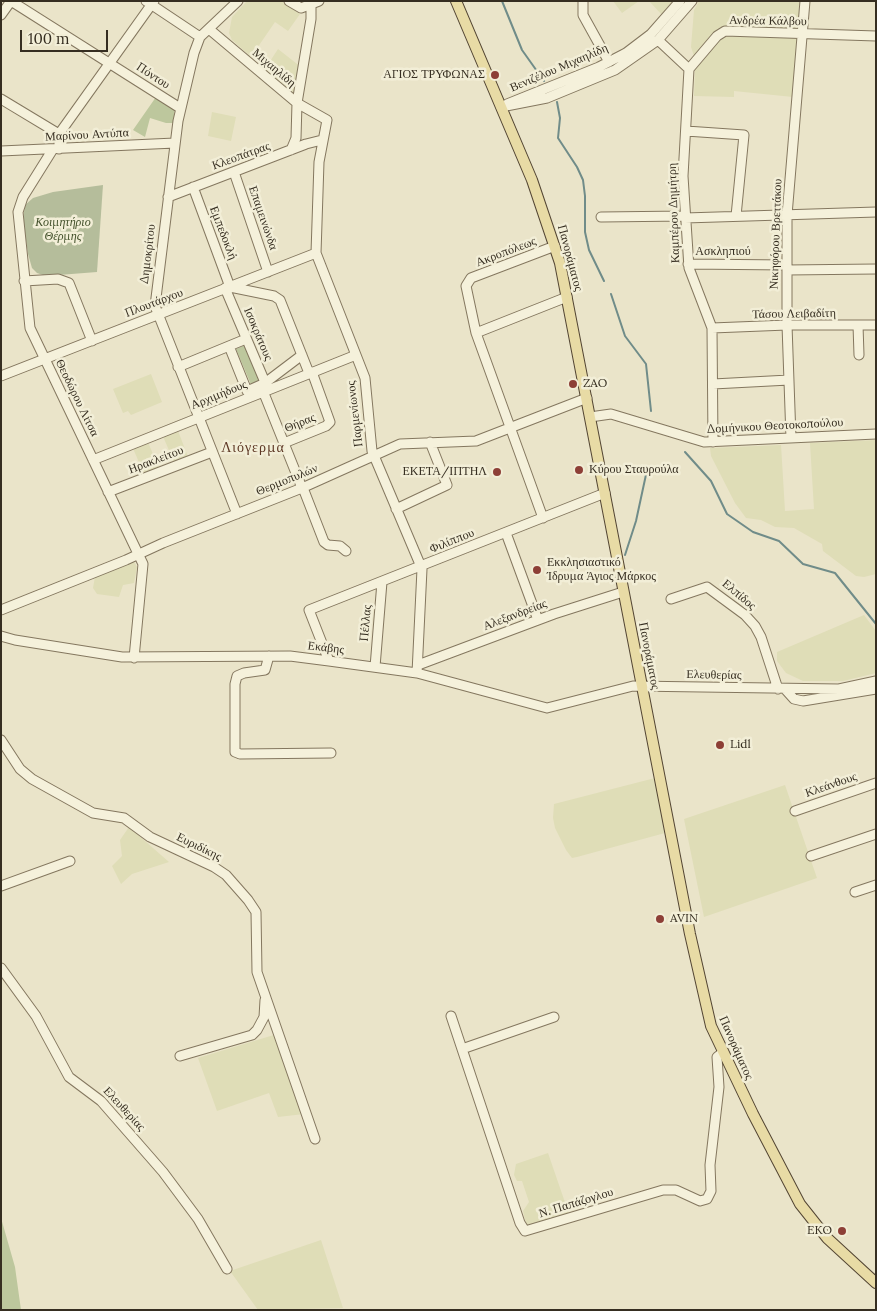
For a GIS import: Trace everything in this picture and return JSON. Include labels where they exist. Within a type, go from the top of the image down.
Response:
[{"type":"main road","name":"Πανοράματος","points":[[456,1],[539,198],[555,246],[567,297],[623,592],[711,1026],[722,1053],[800,1204],[827,1238],[876,1283]]},
{"type":"street","points":[[1,15],[11,1]]},
{"type":"street","name":"Πόντου","points":[[11,1],[180,108]]},
{"type":"street","name":"Δημοκρίτου","points":[[237,514],[155,306],[174,143],[180,108],[195,50],[200,38],[238,1]]},
{"type":"street","points":[[289,1],[300,8],[320,1]]},
{"type":"street","points":[[583,1],[583,15],[609,62]]},
{"type":"street","name":"Βενιζέλου Μιχαηλίδη","points":[[501,107],[609,62],[626,53],[651,34],[680,1]]},
{"type":"street","name":"Βενιζέλου Μιχαηλίδη","points":[[501,107],[538,101],[592,81],[627,64],[658,40],[692,1]]},
{"type":"street","name":"Νικηφόρου Βρεττάκου","points":[[791,438],[787,325],[787,215],[805,1]]},
{"type":"street","points":[[56,149],[59,134],[151,2],[200,38]]},
{"type":"street","points":[[291,150],[296,138],[297,103],[311,19],[310,5]]},
{"type":"street","name":"Μιχαηλίδη","points":[[209,29],[297,103],[327,120]]},
{"type":"street","name":"Ανδρέα Κάλβου","points":[[689,69],[717,36],[725,31],[876,36]]},
{"type":"street","points":[[658,40],[689,69]]},
{"type":"street","name":"Καμπέρου Δημήτρη","points":[[689,69],[683,176],[688,264],[712,328],[714,442]]},
{"type":"street","points":[[1,98],[59,134]]},
{"type":"street","name":"Παρμενίωνος","points":[[327,120],[319,162],[316,253],[365,380],[370,439],[374,456],[421,567],[417,669]]},
{"type":"street","points":[[686,131],[744,134],[736,216]]},
{"type":"street","name":"Κλεοπάτρας","points":[[168,197],[322,140]]},
{"type":"street","name":"Μαρίνου Αντύπα","points":[[1,151],[174,143]]},
{"type":"street","name":"Θεοδώρου Λίτσα","points":[[56,149],[23,197],[18,212],[30,333],[143,565],[134,658]]},
{"type":"street","name":"Επαμεινώνδα","points":[[234,172],[268,272]]},
{"type":"street","name":"Εμπεδοκλή","points":[[193,187],[228,287]]},
{"type":"street","points":[[601,217],[685,217],[876,212]]},
{"type":"street","name":"Ακροπόλεως","points":[[476,333],[466,283],[471,278],[555,246]]},
{"type":"street","name":"Πλουτάρχου","points":[[1,376],[316,253]]},
{"type":"street","name":"Ασκληπιού","points":[[688,264],[787,268],[876,268]]},
{"type":"street","points":[[24,281],[58,279],[69,283],[92,341]]},
{"type":"street","points":[[228,287],[277,297],[311,372]]},
{"type":"street","name":"Ισοκράτους","points":[[228,287],[284,444],[324,542],[328,545],[340,546],[346,551]]},
{"type":"street","points":[[543,518],[476,333],[567,297]]},
{"type":"street","name":"Τάσου Λειβαδίτη","points":[[712,328],[787,325],[876,325]]},
{"type":"street","points":[[858,325],[860,355]]},
{"type":"street","points":[[178,366],[246,339]]},
{"type":"street","points":[[229,346],[247,391],[265,388],[302,355]]},
{"type":"street","name":"Αρχιμήδους","points":[[93,460],[265,388],[356,354]]},
{"type":"street","name":"Θήρας","points":[[284,444],[326,426],[330,422],[330,417],[311,372]]},
{"type":"street","points":[[713,384],[789,380]]},
{"type":"street","name":"Θερμοπυλών","points":[[1,610],[302,488],[404,443],[476,440],[587,398]]},
{"type":"street","name":"Δομήνικου Θεοτοκοπούλου","points":[[590,417],[611,414],[696,441],[714,442],[876,434]]},
{"type":"street","points":[[396,509],[447,484],[430,442]]},
{"type":"street","name":"Ηρακλείτου","points":[[108,492],[212,452]]},
{"type":"street","name":"Φιλίππου","points":[[329,661],[309,610],[605,494]]},
{"type":"street","points":[[506,533],[538,620]]},
{"type":"street","name":"Πέλλας","points":[[375,667],[382,582]]},
{"type":"street","name":"Ελπίδος","points":[[671,599],[707,587],[745,615],[761,637],[781,689]]},
{"type":"street","name":"Αλεξανδρείας","points":[[417,669],[538,620],[623,592]]},
{"type":"street","name":"Εκάβης","points":[[1,636],[15,640],[134,658],[269,656],[375,667],[417,669],[547,708],[642,685]]},
{"type":"street","points":[[269,656],[265,670],[237,676],[235,684],[235,752],[240,754],[331,753]]},
{"type":"street","name":"Ελευθερίας","points":[[642,685],[839,690],[876,681]]},
{"type":"street","name":"Ελευθερίας","points":[[781,689],[794,699],[803,701],[876,689]]},
{"type":"street","name":"Ευριδίκης","points":[[1,740],[20,769],[32,779],[93,814],[124,818],[150,837],[200,860],[226,875],[256,912],[257,972],[315,1139]]},
{"type":"street","name":"Κλεάνθους","points":[[795,811],[876,783]]},
{"type":"street","points":[[811,856],[876,834]]},
{"type":"street","points":[[1,886],[70,861]]},
{"type":"street","points":[[855,892],[876,885]]},
{"type":"street","name":"Ελευθερίας","points":[[1,968],[32,1010],[69,1077],[100,1101],[163,1172],[198,1219],[227,1270]]},
{"type":"street","points":[[180,1056],[252,1035],[264,1017],[265,998]]},
{"type":"street","name":"Ν. Παπάζογλου","points":[[451,1016],[520,1223],[526,1231],[663,1190],[676,1190],[700,1201],[707,1199],[712,1191],[710,1165],[719,1087],[718,1057],[722,1053]]},
{"type":"street","points":[[462,1048],[554,1017]]},
{"type":"shaded area","points":[[247,1],[281,1],[300,14],[288,31],[275,22],[251,57],[232,40],[229,33],[232,17]]},
{"type":"shaded area","points":[[613,1],[639,1],[622,13]]},
{"type":"shaded area","points":[[649,1],[675,1],[663,16]]},
{"type":"shaded area","points":[[699,1],[802,1],[799,29],[730,30],[694,56],[691,47],[694,10]]},
{"type":"shaded area","points":[[722,37],[798,38],[793,97],[734,91],[734,97],[694,96],[695,68]]},
{"type":"shaded area","points":[[278,49],[301,67],[295,94],[265,69]]},
{"type":"shaded area","points":[[212,112],[236,117],[231,141],[208,136]]},
{"type":"shaded area","points":[[151,374],[162,402],[131,415],[128,411],[123,413],[113,389]]},
{"type":"shaded area","points":[[177,428],[188,457],[174,462],[162,434]]},
{"type":"shaded area","points":[[147,440],[159,468],[144,474],[132,446]]},
{"type":"shaded area","points":[[876,440],[876,574],[864,577],[856,576],[823,551],[822,544],[794,528],[775,527],[761,520],[746,518],[735,503],[711,456],[710,448],[781,445],[785,511],[814,509],[810,443]]},
{"type":"shaded area","points":[[133,560],[137,567],[134,583],[123,585],[119,597],[97,594],[93,588],[95,577]]},
{"type":"shaded area","points":[[864,615],[876,631],[876,673],[843,681],[803,681],[786,673],[777,661],[777,652]]},
{"type":"shaded area","points":[[655,778],[665,833],[572,858],[555,828],[553,818],[554,804]]},
{"type":"shaded area","points":[[785,785],[817,878],[704,917],[684,819]]},
{"type":"shaded area","points":[[129,827],[169,862],[132,874],[121,884],[112,866],[122,856],[120,840]]},
{"type":"shaded area","points":[[277,1034],[304,1114],[278,1117],[269,1093],[217,1111],[198,1058]]},
{"type":"shaded area","points":[[548,1153],[569,1214],[527,1228],[523,1211],[529,1202],[522,1181],[517,1181],[514,1175],[516,1164]]},
{"type":"shaded area","points":[[321,1240],[343,1308],[258,1310],[230,1271]]},
{"type":"green space","points":[[156,97],[175,109],[173,123],[150,118],[145,137],[133,130]]},
{"type":"green space","name":"Κοιμητήριο Θέρμης","points":[[103,185],[97,272],[46,276],[37,273],[32,268],[28,254],[23,219],[25,205],[33,198],[53,192]]},
{"type":"green space","points":[[245,345],[261,383],[252,387],[236,349]]},
{"type":"green space","points":[[1,1218],[15,1267],[21,1310],[1,1310]]},
{"type":"waterway","points":[[502,1],[522,50],[544,81]]},
{"type":"waterway","points":[[557,102],[560,118],[558,138],[583,180],[585,232],[589,250],[604,281]]},
{"type":"waterway","points":[[611,294],[625,336],[646,364],[651,411]]},
{"type":"waterway","points":[[685,452],[711,481],[727,514],[753,532],[779,541],[803,564],[835,573],[876,624]]},
{"type":"waterway","points":[[625,555],[636,521],[647,470]]},
{"type":"place","name":"ΑΓΙΟΣ ΤΡΥΦΩΝΑΣ","points":[[495,75]]},
{"type":"place","name":"ZAO","points":[[573,384]]},
{"type":"place","name":"Κύρου Σταυρούλα","points":[[579,470]]},
{"type":"place","name":"ΕΚΕΤΑ/ΙΠΤΗΛ","points":[[497,472]]},
{"type":"place","name":"Εκκλησιαστικό Ίδρυμα Άγιος Μάρκος","points":[[537,570]]},
{"type":"place","name":"Lidl","points":[[720,745]]},
{"type":"place","name":"AVIN","points":[[660,919]]},
{"type":"place","name":"EKO","points":[[842,1231]]},
{"type":"district","name":"Λιόγερμα","points":[[253,448]]}]
